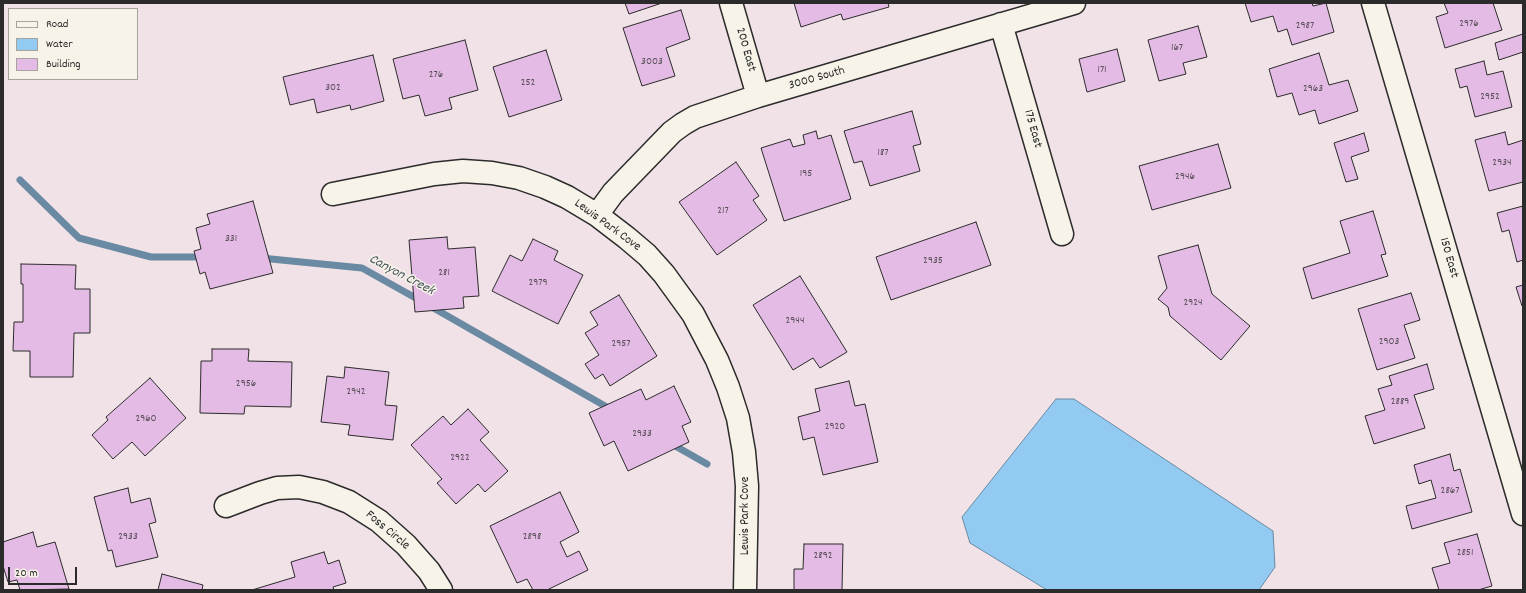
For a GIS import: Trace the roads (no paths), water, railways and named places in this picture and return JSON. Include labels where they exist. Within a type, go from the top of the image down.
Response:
[{"type":"street","name":"200 East","points":[[731,3],[758,96]]},
{"type":"street","name":"3000 South","points":[[596,215],[619,187],[672,132],[683,124],[707,113],[758,96],[1074,3]]},
{"type":"street","name":"150 East","points":[[1373,3],[1523,514]]},
{"type":"street","name":"175 East","points":[[1001,24],[1062,234]]},
{"type":"street","name":"Lewis Park Cove","points":[[333,194],[434,174],[463,171],[492,173],[519,178],[568,197],[627,238],[647,256],[680,294],[693,314],[717,360],[738,418],[748,486],[745,590]]},
{"type":"street","name":"Foss Circle","points":[[226,506],[277,488],[299,488],[323,492],[349,502],[380,521],[406,545],[428,571],[441,590]]},
{"type":"water","points":[[1056,399],[1074,399],[1273,531],[1275,567],[1259,590],[1047,590],[970,543],[962,517]]},
{"type":"waterway","name":"Canyon Creek","points":[[20,180],[79,238],[151,257],[204,257]]},
{"type":"waterway","name":"Canyon Creek","points":[[261,258],[362,268],[421,301]]},
{"type":"waterway","name":"Canyon Creek","points":[[430,306],[612,410]]},
{"type":"waterway","name":"Canyon Creek","points":[[670,443],[707,464]]}]
